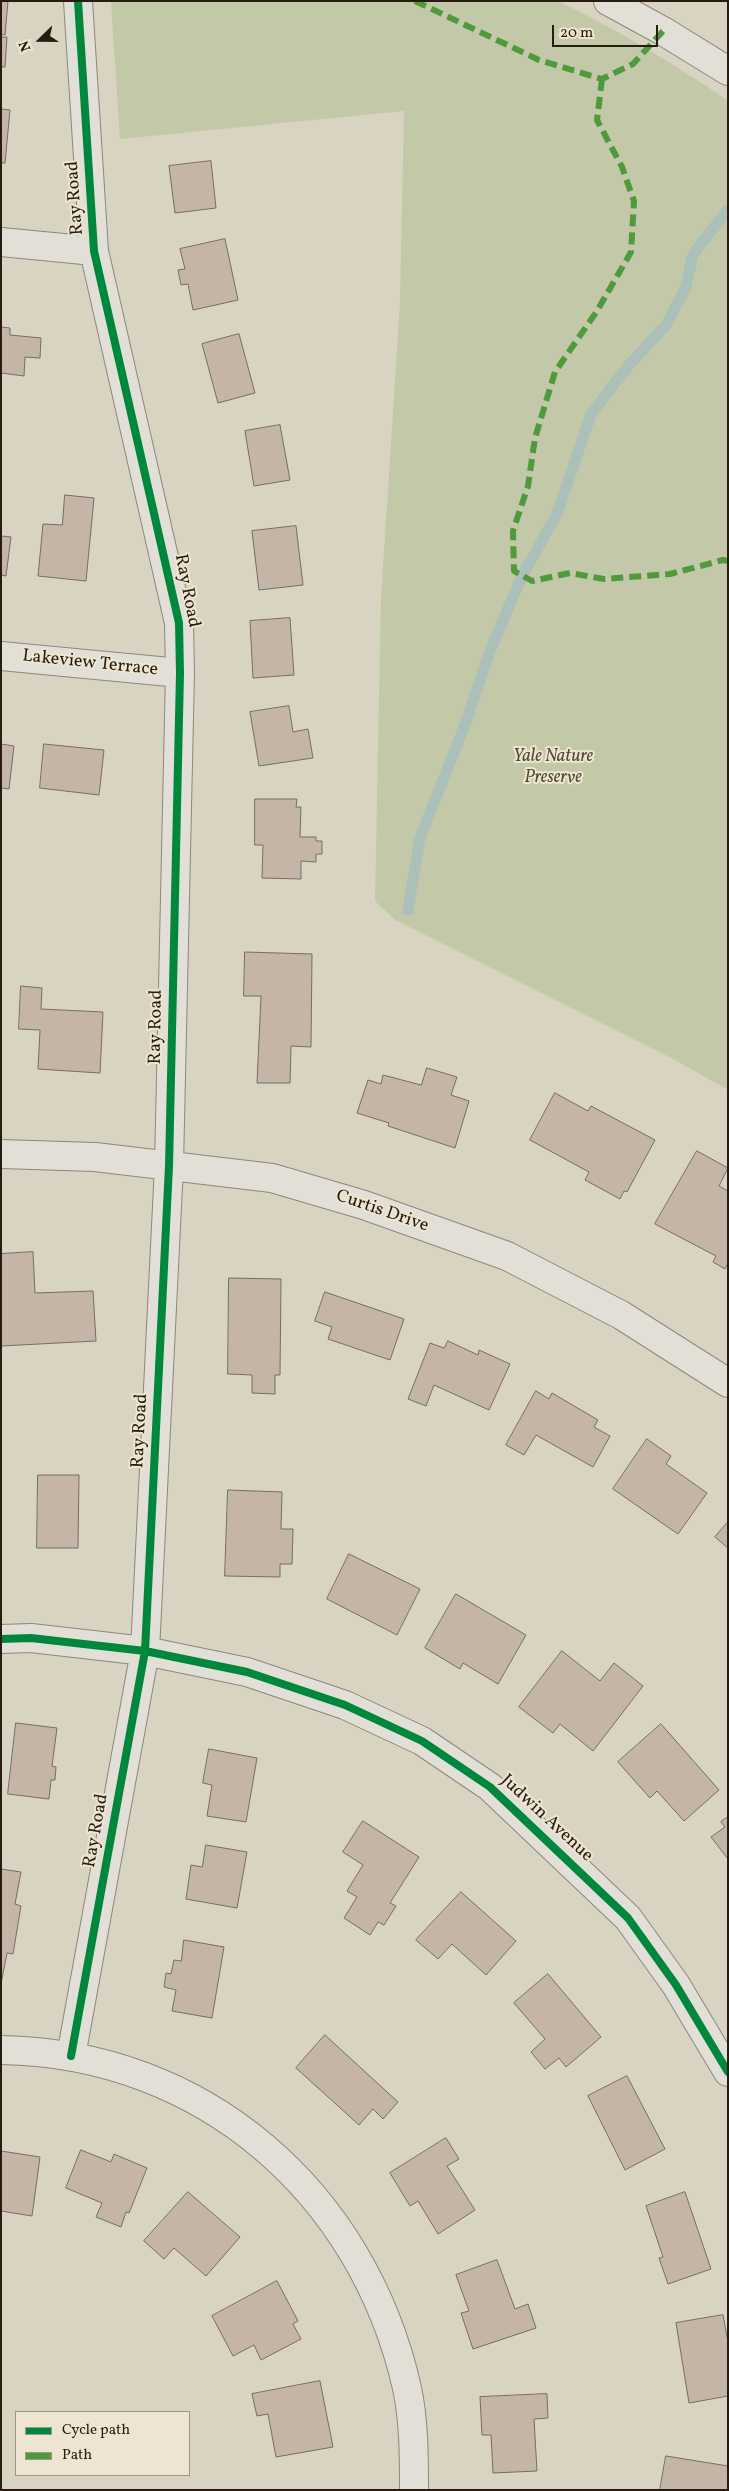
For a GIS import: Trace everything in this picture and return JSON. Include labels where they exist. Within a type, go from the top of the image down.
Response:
[{"type":"street","name":"Ray Road","points":[[71,2056],[145,1651],[169,1166],[180,673],[179,623],[94,251],[78,1]]},
{"type":"street","points":[[608,1],[663,31],[728,71]]},
{"type":"street","points":[[1,242],[94,251]]},
{"type":"street","name":"Lakeview Terrace","points":[[1,656],[180,673]]},
{"type":"street","name":"Curtis Drive","points":[[1,1154],[95,1157],[272,1178],[364,1205],[507,1256],[621,1315],[728,1383]]},
{"type":"street","name":"Judwin Avenue","points":[[1,1639],[31,1638],[145,1651],[247,1672],[346,1705],[422,1741],[490,1787],[628,1918],[676,1985],[728,2072]]},
{"type":"street","points":[[1,2050],[24,2050],[71,2056],[120,2068],[167,2086],[211,2109],[266,2149],[290,2171],[324,2208],[353,2250],[369,2279],[395,2341],[408,2398],[414,2440],[414,2490]]},
{"type":"green space","name":"Yale Nature Preserve","points":[[111,1],[558,1],[645,48],[687,73],[728,101],[728,1090],[677,1061],[395,920],[375,901],[381,599],[400,303],[404,111],[120,139]]},
{"type":"building","points":[[1,1],[8,1],[5,35],[1,34]]},
{"type":"building","points":[[1,37],[7,37],[5,67],[1,67]]},
{"type":"building","points":[[1,109],[10,110],[5,163],[1,163]]},
{"type":"building","points":[[211,161],[216,208],[175,213],[169,166]]},
{"type":"building","points":[[225,239],[238,300],[193,310],[188,284],[181,285],[178,270],[185,269],[180,249]]},
{"type":"building","points":[[1,327],[10,328],[10,335],[41,338],[40,358],[25,357],[24,376],[1,373]]},
{"type":"building","points":[[239,334],[255,393],[218,403],[202,344]]},
{"type":"building","points":[[280,425],[290,480],[254,486],[245,431]]},
{"type":"building","points":[[65,495],[94,498],[86,581],[38,576],[43,524],[62,525]]},
{"type":"building","points":[[296,526],[303,585],[259,590],[252,531]]},
{"type":"building","points":[[1,536],[11,537],[6,576],[1,575]]},
{"type":"building","points":[[290,618],[294,675],[253,678],[250,621]]},
{"type":"building","points":[[289,706],[293,732],[308,729],[313,758],[259,766],[250,712]]},
{"type":"building","points":[[1,744],[14,746],[9,789],[1,788]]},
{"type":"building","points":[[44,744],[104,750],[99,795],[40,788]]},
{"type":"building","points":[[255,799],[297,799],[296,807],[301,807],[300,837],[316,837],[316,841],[322,841],[322,854],[316,854],[316,862],[301,861],[301,879],[262,878],[263,845],[255,845]]},
{"type":"building","points":[[245,952],[312,954],[311,1047],[291,1046],[290,1083],[257,1083],[261,996],[244,996]]},
{"type":"building","points":[[21,986],[42,988],[41,1009],[103,1012],[100,1073],[38,1069],[40,1030],[19,1029]]},
{"type":"building","points":[[427,1068],[457,1077],[451,1095],[469,1101],[455,1148],[388,1126],[389,1123],[357,1113],[368,1080],[381,1084],[383,1075],[421,1085]]},
{"type":"building","points":[[555,1093],[588,1111],[591,1106],[655,1140],[627,1192],[624,1191],[620,1199],[585,1180],[589,1172],[530,1140]]},
{"type":"building","points":[[697,1151],[728,1168],[719,1186],[728,1191],[728,1263],[725,1269],[713,1262],[716,1256],[655,1224]]},
{"type":"building","points":[[33,1252],[35,1293],[93,1291],[96,1341],[1,1346],[1,1254]]},
{"type":"building","points":[[229,1278],[281,1279],[280,1375],[275,1375],[275,1394],[252,1393],[252,1375],[228,1374]]},
{"type":"building","points":[[325,1292],[404,1319],[390,1360],[328,1339],[332,1327],[315,1321]]},
{"type":"building","points":[[448,1341],[478,1355],[479,1350],[510,1364],[489,1410],[434,1385],[426,1406],[408,1399],[430,1343],[444,1348]]},
{"type":"building","points":[[536,1391],[549,1399],[552,1393],[598,1420],[594,1427],[610,1436],[593,1467],[536,1435],[524,1455],[506,1445]]},
{"type":"building","points":[[647,1439],[671,1456],[666,1464],[707,1493],[678,1534],[613,1489]]},
{"type":"building","points":[[38,1475],[79,1475],[78,1548],[37,1548]]},
{"type":"building","points":[[228,1490],[282,1492],[281,1529],[293,1529],[292,1564],[280,1564],[280,1577],[225,1576]]},
{"type":"building","points":[[728,1522],[728,1548],[715,1537]]},
{"type":"building","points":[[349,1554],[420,1589],[397,1635],[327,1599]]},
{"type":"building","points":[[456,1594],[526,1635],[498,1684],[463,1663],[460,1669],[425,1648]]},
{"type":"building","points":[[562,1651],[600,1681],[614,1663],[643,1686],[593,1751],[560,1724],[553,1733],[519,1707]]},
{"type":"building","points":[[16,1723],[57,1728],[52,1766],[56,1767],[55,1780],[51,1780],[49,1799],[8,1794]]},
{"type":"building","points":[[661,1724],[719,1790],[684,1821],[657,1791],[650,1798],[618,1762]]},
{"type":"building","points":[[209,1749],[257,1758],[246,1822],[207,1816],[212,1785],[203,1783]]},
{"type":"building","points":[[728,1817],[728,1859],[711,1837],[725,1827],[721,1822]]},
{"type":"building","points":[[363,1821],[419,1857],[390,1903],[396,1906],[384,1925],[378,1922],[370,1935],[344,1918],[357,1897],[347,1891],[363,1865],[343,1852]]},
{"type":"building","points":[[206,1845],[247,1852],[237,1908],[186,1899],[191,1865],[202,1867]]},
{"type":"building","points":[[1,1869],[21,1872],[15,1904],[21,1906],[13,1954],[7,1953],[1,1984]]},
{"type":"building","points":[[461,1892],[516,1941],[486,1975],[452,1944],[438,1959],[416,1940]]},
{"type":"building","points":[[184,1940],[224,1947],[212,2018],[172,2011],[176,1990],[164,1987],[166,1973],[171,1974],[174,1960],[181,1961]]},
{"type":"building","points":[[548,1974],[601,2037],[566,2067],[559,2058],[545,2069],[531,2052],[545,2039],[514,2003]]},
{"type":"building","points":[[325,2035],[398,2102],[383,2119],[373,2109],[359,2125],[296,2068]]},
{"type":"building","points":[[627,2076],[665,2149],[625,2170],[588,2096]]},
{"type":"building","points":[[446,2138],[459,2159],[447,2166],[475,2210],[438,2234],[418,2201],[410,2206],[390,2173]]},
{"type":"building","points":[[81,2150],[111,2162],[114,2154],[147,2168],[129,2213],[126,2212],[121,2227],[96,2217],[102,2203],[66,2188]]},
{"type":"building","points":[[1,2151],[40,2157],[32,2216],[1,2211]]},
{"type":"building","points":[[188,2192],[240,2237],[206,2276],[174,2248],[164,2259],[144,2241]]},
{"type":"building","points":[[685,2192],[711,2269],[668,2284],[659,2258],[663,2257],[646,2206]]},
{"type":"building","points":[[497,2260],[515,2309],[528,2304],[536,2328],[473,2349],[461,2313],[469,2311],[456,2275]]},
{"type":"building","points":[[277,2281],[298,2321],[293,2324],[301,2339],[261,2360],[254,2345],[233,2356],[212,2316]]},
{"type":"building","points":[[723,2315],[728,2342],[728,2396],[689,2403],[676,2323]]},
{"type":"building","points":[[320,2381],[333,2447],[276,2457],[268,2414],[257,2416],[252,2394]]},
{"type":"building","points":[[547,2394],[548,2418],[534,2419],[537,2471],[493,2473],[491,2435],[482,2435],[480,2397]]},
{"type":"building","points":[[666,2456],[728,2466],[728,2490],[660,2490]]},
{"type":"waterway","points":[[408,910],[420,838],[464,727],[490,651],[522,576],[557,514],[591,414],[630,364],[666,325],[686,287],[693,254],[728,210]]},
{"type":"marked path","points":[[415,1],[539,60],[602,79],[633,64],[663,31]]},
{"type":"marked path","points":[[602,79],[597,120],[622,167],[634,201],[631,252],[597,311],[555,372],[535,438],[528,486],[513,531],[514,571],[532,581],[570,573],[604,579],[670,574],[723,560],[728,561]]},
{"type":"cycle path","points":[[71,2056],[145,1651],[169,1166],[180,673],[179,623],[94,251],[78,1]]},
{"type":"cycle path","points":[[1,1639],[31,1638],[145,1651],[247,1672],[345,1705],[422,1741],[490,1787],[628,1918],[676,1985],[728,2072]]}]
